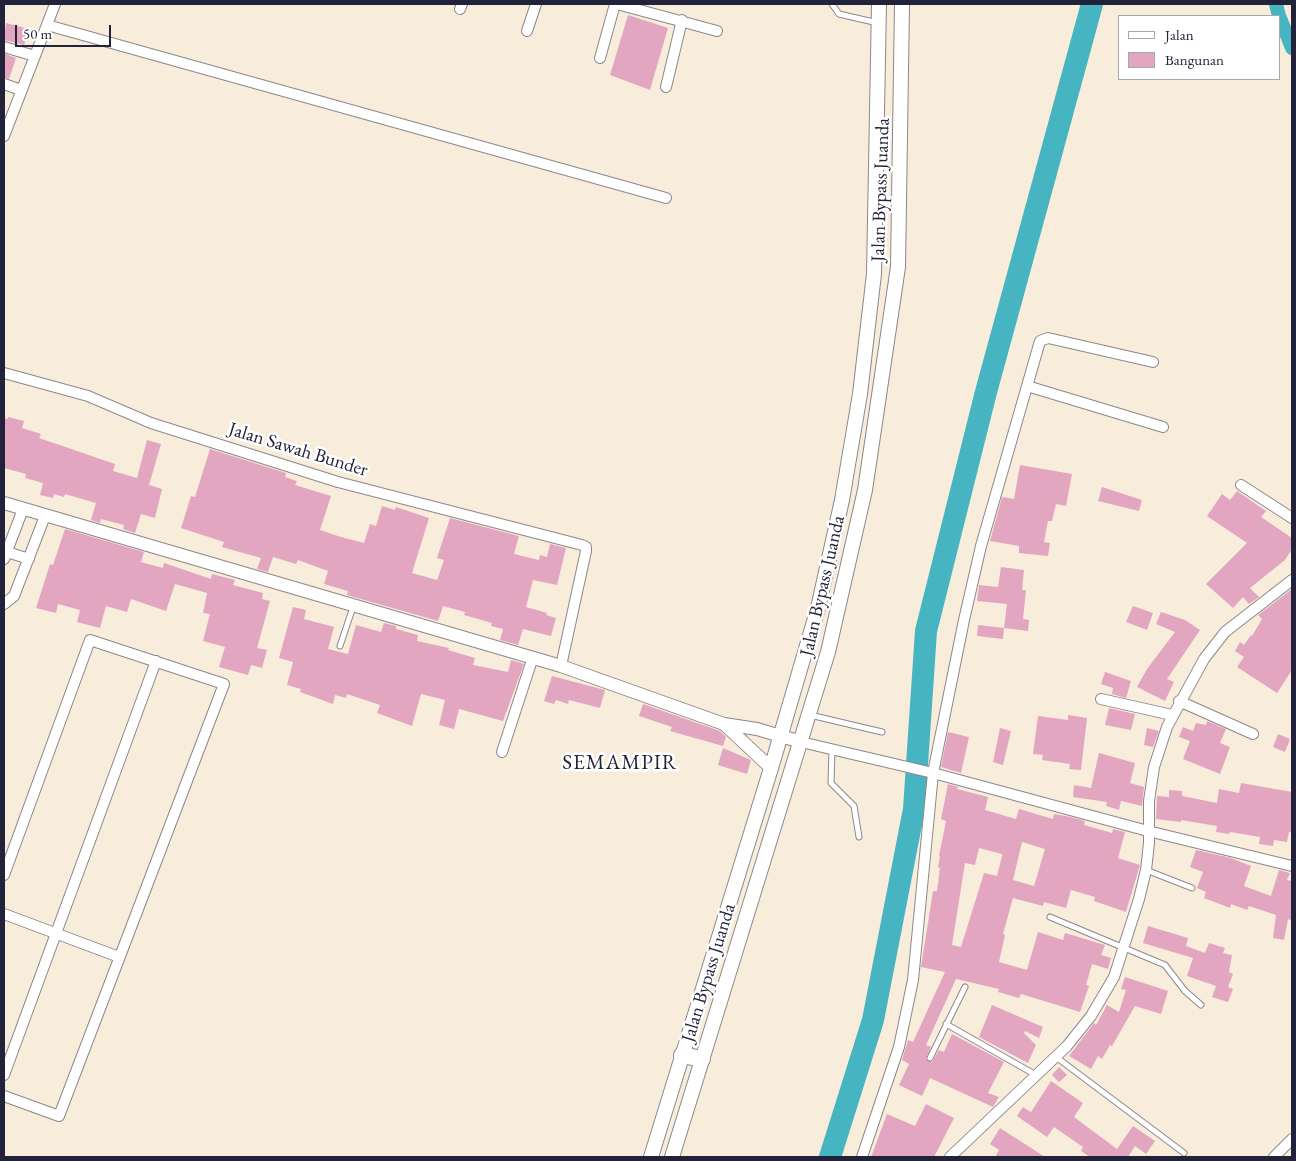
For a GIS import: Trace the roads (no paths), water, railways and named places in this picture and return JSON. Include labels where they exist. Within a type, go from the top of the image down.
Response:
[{"type":"highway","points":[[682,1054],[702,1059]]},
{"type":"main road","name":"Jalan Bypass Juanda","points":[[650,1157],[771,768],[818,608],[842,500],[860,394],[874,274],[879,4]]},
{"type":"main road","name":"Jalan Bypass Juanda","points":[[672,1157],[828,652],[864,490],[898,267],[902,4]]},
{"type":"main road","points":[[854,424],[864,422],[874,426]]},
{"type":"street","points":[[4,136],[55,4]]},
{"type":"street","points":[[527,31],[536,4]]},
{"type":"street","points":[[600,58],[616,4],[682,20],[717,31]]},
{"type":"street","points":[[666,87],[682,20]]},
{"type":"street","points":[[47,25],[666,198]]},
{"type":"street","points":[[4,47],[35,56]]},
{"type":"street","points":[[4,84],[21,90]]},
{"type":"street","points":[[862,1157],[899,1047],[913,980],[929,773],[981,546],[1040,341],[1045,338],[1153,362]]},
{"type":"street","name":"Jalan Sawah Bunder","points":[[4,373],[88,396],[151,423],[347,485],[495,521],[586,547],[561,666]]},
{"type":"street","points":[[1027,386],[1163,427]]},
{"type":"street","points":[[1241,485],[1292,518]]},
{"type":"street","points":[[4,503],[533,657],[724,724],[780,734],[832,750],[1292,866]]},
{"type":"street","points":[[24,509],[5,555],[29,559]]},
{"type":"street","points":[[4,604],[14,596],[45,516]]},
{"type":"street","points":[[950,1157],[1056,1057],[1090,1016],[1114,977],[1139,899],[1146,870],[1149,844],[1149,801],[1154,767],[1172,715],[1204,659],[1225,632],[1292,580]]},
{"type":"street","points":[[4,875],[90,640],[224,684],[59,1116],[4,1096]]},
{"type":"street","points":[[502,752],[533,657]]},
{"type":"street","points":[[4,1075],[54,933],[156,661]]},
{"type":"street","points":[[1100,699],[1172,715]]},
{"type":"street","points":[[1179,701],[1253,734]]},
{"type":"street","points":[[724,724],[771,768]]},
{"type":"street","points":[[4,914],[119,957]]},
{"type":"street","points":[[1274,1157],[1292,1139]]},
{"type":"lane","points":[[832,4],[839,14],[879,23]]},
{"type":"lane","points":[[340,646],[354,604]]},
{"type":"lane","points":[[808,715],[882,732]]},
{"type":"lane","points":[[832,750],[831,783],[854,806],[859,837]]},
{"type":"lane","points":[[1146,870],[1192,888]]},
{"type":"lane","points":[[1050,917],[1165,964],[1185,991],[1201,1005]]},
{"type":"lane","points":[[930,1058],[965,987]]},
{"type":"lane","points":[[946,1024],[1036,1075]]},
{"type":"lane","points":[[1056,1057],[1184,1153]]},
{"type":"waterway","points":[[830,1157],[873,1020],[914,809],[926,631],[986,392],[1092,4]]},
{"type":"waterway","points":[[1276,4],[1279,15]]},
{"type":"waterway","points":[[1281,20],[1292,48]]},
{"type":"district","name":"SEMAMPIR","points":[[620,763]]}]
